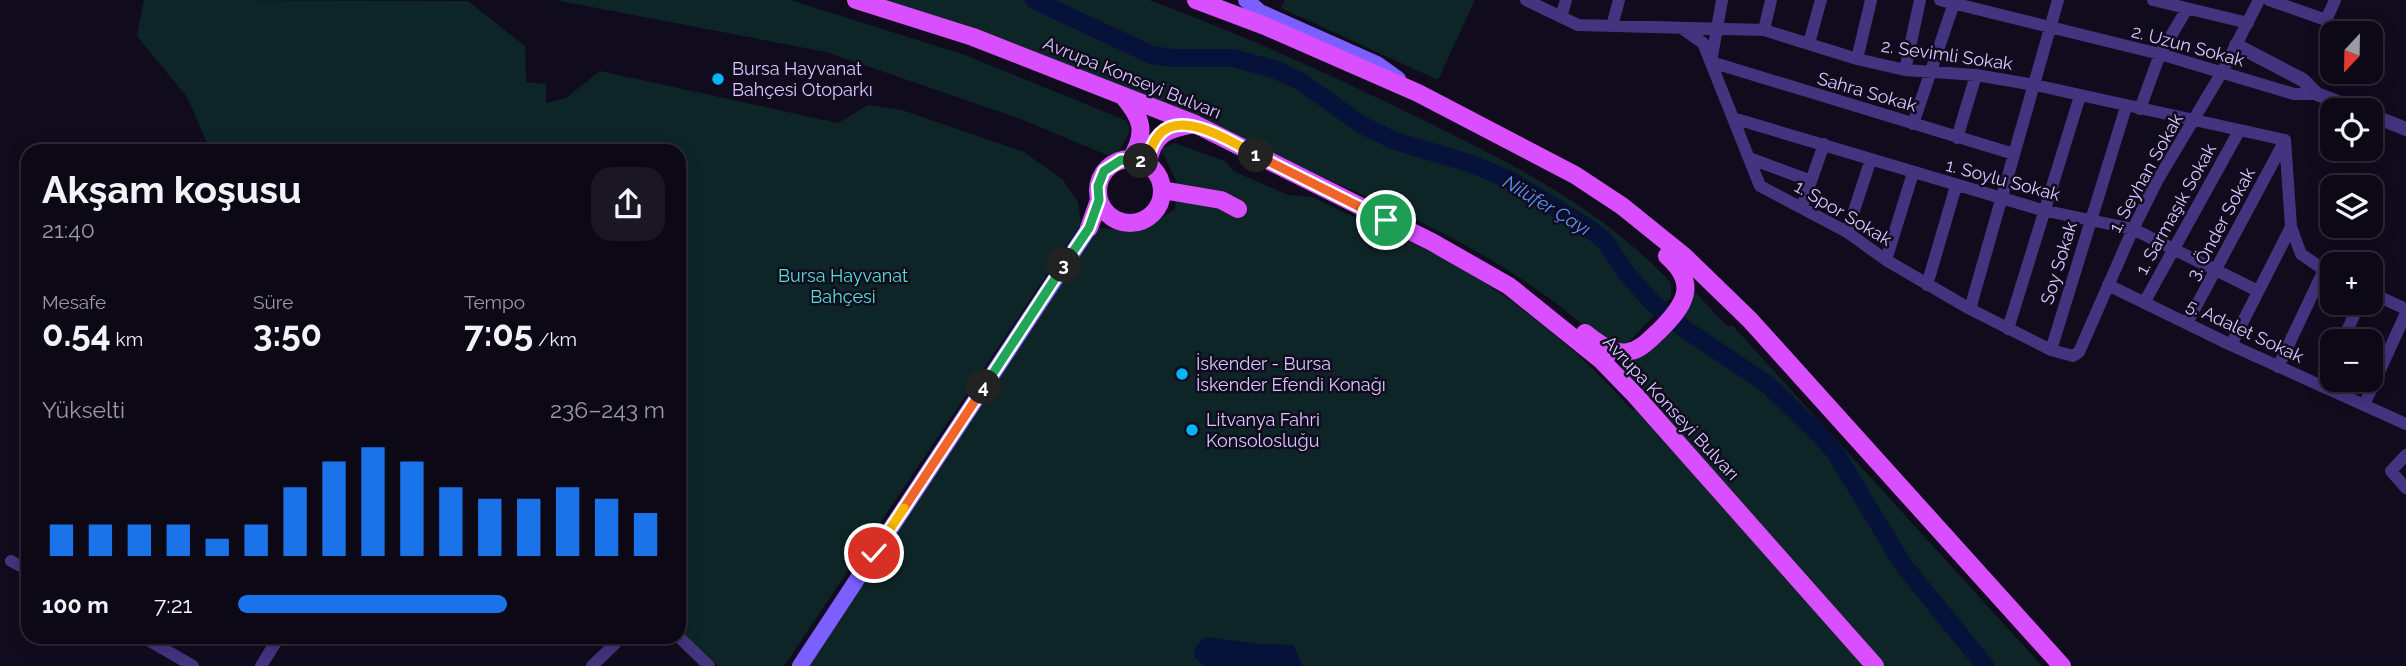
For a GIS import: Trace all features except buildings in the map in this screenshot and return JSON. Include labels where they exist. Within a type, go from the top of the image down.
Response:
[{"type":"main road","name":"Avrupa Konseyi Bulvarı","points":[[856,0],[973,37],[1195,124],[1473,263],[1509,286],[1601,360],[1875,666]]},
{"type":"main road","points":[[1196,0],[1265,26],[1418,93],[1575,175],[1622,206],[1693,265],[1750,320],[2062,666]]},
{"type":"main road","points":[[1246,0],[1274,19],[1377,64],[1418,93]]},
{"type":"main road","points":[[1121,93],[1136,110],[1142,126],[1139,161]]},
{"type":"main road","points":[[1139,161],[1164,131],[1195,124]]},
{"type":"main road","points":[[1386,220],[1452,243],[1497,268],[1603,346],[1628,352],[1653,336],[1677,312],[1685,296],[1686,284],[1680,267],[1609,209],[1497,132]]},
{"type":"main road","points":[[800,666],[1089,228],[1099,200],[1098,186],[1104,171],[1121,160],[1139,161],[1158,175],[1160,197],[1153,213],[1141,221],[1130,223],[1113,217],[1099,200]]},
{"type":"main road","points":[[1089,228],[1113,217]]},
{"type":"street","name":"2. Sevimli Sokak","points":[[1526,0],[1578,25],[1683,29],[1716,26],[1764,30],[1857,59],[1905,70],[1976,75],[2035,85],[2285,140]]},
{"type":"street","points":[[1561,17],[1566,0]]},
{"type":"street","points":[[1612,26],[1619,0]]},
{"type":"street","points":[[1711,62],[1722,0]]},
{"type":"street","points":[[1764,30],[1771,0]]},
{"type":"street","points":[[1810,43],[1821,0]]},
{"type":"street","points":[[1857,59],[1871,0]]},
{"type":"street","points":[[1905,70],[1920,0]]},
{"type":"street","name":"2. Uzun Sokak","points":[[1940,0],[2160,54],[2294,94],[2317,94]]},
{"type":"street","points":[[1969,309],[2058,0]]},
{"type":"street","points":[[2153,0],[2248,23]]},
{"type":"street","name":"1. Seyhan Sokak","points":[[2064,356],[2079,352],[2157,181],[2195,121],[2259,0]]},
{"type":"street","points":[[2269,0],[2326,20],[2335,0]]},
{"type":"street","points":[[1913,124],[1954,2]]},
{"type":"street","points":[[2140,109],[2160,54],[2187,9]]},
{"type":"street","name":"1. Spor Sokak","points":[[1683,29],[1703,43],[1760,186],[1847,232],[1886,260],[1969,309],[2064,356]]},
{"type":"street","points":[[2236,45],[2303,80],[2317,94],[2327,98]]},
{"type":"street","name":"Sahra Sokak","points":[[1711,62],[2014,154]]},
{"type":"street","points":[[1957,138],[1976,75]]},
{"type":"street","points":[[2008,329],[2042,210],[2080,96]]},
{"type":"street","name":"Soy Sokak","points":[[2051,350],[2126,107]]},
{"type":"street","name":"1. Soylu Sokak","points":[[1733,118],[2042,210],[2133,229],[2175,247],[2258,291]]},
{"type":"street","points":[[2383,120],[2406,129]]},
{"type":"street","name":"1. Sarmaşık Sokak","points":[[2144,303],[2239,131]]},
{"type":"street","points":[[2285,140],[2291,227],[2301,254],[2320,268]]},
{"type":"street","name":"3. Önder Sokak","points":[[2187,323],[2285,140]]},
{"type":"street","points":[[1802,207],[1824,144]]},
{"type":"street","points":[[1749,158],[1811,181]]},
{"type":"street","points":[[1847,232],[1871,159]]},
{"type":"street","points":[[1886,260],[1913,173]]},
{"type":"street","points":[[1927,285],[1956,186]]},
{"type":"street","points":[[2231,345],[2291,227]]},
{"type":"street","name":"5. Adalet Sokak","points":[[2108,285],[2320,386]]},
{"type":"street","points":[[2278,367],[2320,289]]},
{"type":"street","points":[[2364,405],[2406,311],[2383,299]]},
{"type":"street","name":"5. Adalet Sokak","points":[[2335,392],[2406,424]]},
{"type":"street","points":[[2406,455],[2391,471],[2394,478],[2406,488]]},
{"type":"street","points":[[11,561],[21,566]]},
{"type":"street","points":[[155,644],[193,666]]},
{"type":"street","points":[[261,666],[275,644]]},
{"type":"street","points":[[592,666],[615,644]]},
{"type":"street","points":[[686,644],[709,666]]},
{"type":"green space","name":"Bursa Hayvanat Bahçesi","points":[[144,0],[468,1],[525,46],[526,82],[546,84],[546,103],[566,98],[600,71],[838,123],[868,105],[902,110],[1024,152],[1063,180],[1078,202],[1081,224],[784,666],[718,666],[686,636],[686,144],[207,144],[187,97],[137,36]]},
{"type":"green space","points":[[555,0],[790,0],[965,55],[1127,121],[1130,131],[1118,153],[1107,155],[1018,118],[826,52]]},
{"type":"green space","points":[[886,0],[1149,0],[1322,71],[1522,171],[1586,210],[1616,232],[1671,283],[1671,297],[1626,345],[1606,346],[1538,290],[1425,224],[1201,124]]},
{"type":"green space","points":[[1285,0],[1475,0],[1438,80],[1281,8]]},
{"type":"green space","points":[[1174,143],[1225,161],[1233,171],[1288,195],[1312,197],[1429,251],[1512,301],[1575,352],[1632,410],[1638,408],[1867,666],[810,666],[1059,288],[1096,227],[1132,232],[1144,229],[1175,209],[1177,183],[1161,149]]},
{"type":"green space","points":[[1694,291],[1728,327],[1732,325],[2042,666],[1882,666],[1619,368],[1651,346]]},
{"type":"shaded area","points":[[1207,637],[1259,644],[1293,645],[1303,666],[1205,666],[1194,657],[1194,653],[1197,645]]},
{"type":"waterway","name":"Nilüfer Çayı","points":[[1034,0],[1152,55],[1172,58],[1233,58],[1274,69],[1300,81],[1362,125],[1395,141],[1469,163],[1510,180],[1587,227],[1605,241],[1627,274],[1653,303],[1682,327],[1767,384],[1819,434],[1835,452],[1902,563],[1985,666]]},
{"type":"place","name":"Bursa Hayvanat Bahçesi Otoparkı","points":[[718,79]]},
{"type":"place","name":"İskender - Bursa İskender Efendi Konağı","points":[[1182,374]]},
{"type":"place","name":"Litvanya Fahri Konsolosluğu","points":[[1192,430]]},
{"type":"route","points":[[874,553],[1089,228],[1099,200],[1100,180],[1104,171],[1112,164],[1131,159],[1147,164],[1156,139],[1164,131],[1195,124],[1386,220]]}]
